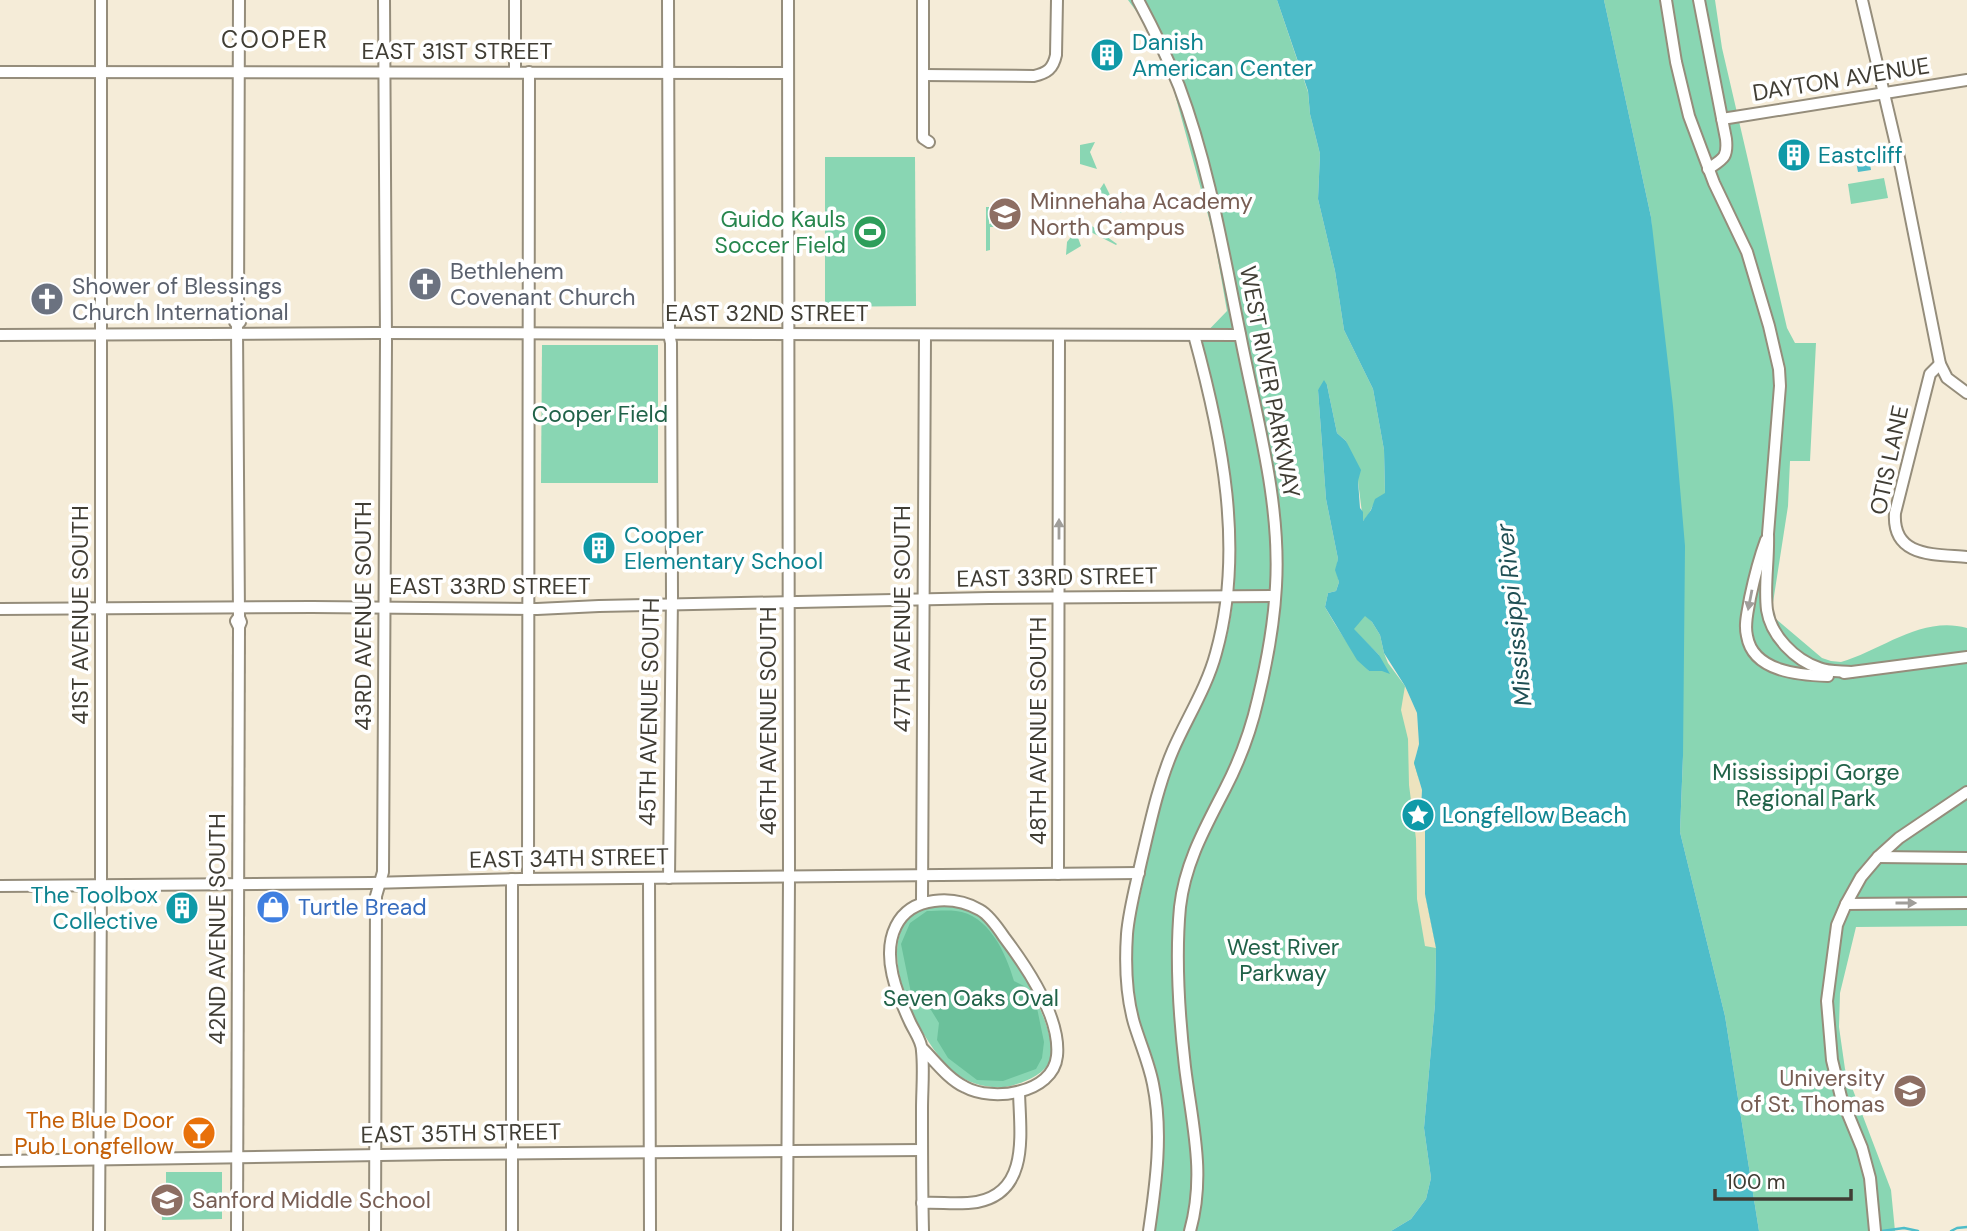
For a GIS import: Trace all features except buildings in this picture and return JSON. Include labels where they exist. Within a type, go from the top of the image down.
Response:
[{"type":"street","name":"41ST AVENUE SOUTH","points":[[99,1231],[102,0]]},
{"type":"street","name":"42ND AVENUE SOUTH","points":[[237,1231],[239,0]]},
{"type":"street","name":"43RD AVENUE SOUTH","points":[[375,1231],[376,896],[381,882],[383,859],[386,333],[384,0]]},
{"type":"street","points":[[515,0],[515,72]]},
{"type":"street","name":"45TH AVENUE SOUTH","points":[[668,0],[671,343],[669,878]]},
{"type":"street","name":"46TH AVENUE SOUTH","points":[[787,1231],[788,0]]},
{"type":"street","points":[[923,0],[923,138],[929,142]]},
{"type":"street","points":[[923,75],[1034,76],[1049,71],[1056,55],[1057,0]]},
{"type":"street","name":"WEST RIVER PARKWAY","points":[[1138,0],[1166,55],[1190,118],[1223,243],[1274,513],[1275,596],[1271,637],[1258,704],[1234,770],[1194,850],[1182,892],[1178,968],[1185,1063],[1198,1167],[1198,1194],[1190,1231]]},
{"type":"street","points":[[1666,0],[1676,62],[1689,116],[1708,169],[1747,252],[1779,369],[1780,386],[1768,534],[1768,612],[1774,631],[1802,660],[1820,669],[1851,672]]},
{"type":"street","points":[[1699,0],[1727,151],[1722,160],[1708,169]]},
{"type":"street","points":[[1862,0],[1884,92],[1940,364],[1947,377],[1967,393]]},
{"type":"street","name":"EAST 31ST STREET","points":[[0,72],[788,73]]},
{"type":"street","points":[[528,878],[529,72]]},
{"type":"street","name":"DAYTON AVENUE","points":[[1722,119],[1967,80]]},
{"type":"street","name":"EAST 32ND STREET","points":[[0,335],[102,334],[238,325],[386,333],[1240,335]]},
{"type":"street","name":"47TH AVENUE SOUTH","points":[[922,902],[925,335]]},
{"type":"street","name":"48TH AVENUE SOUTH","points":[[1058,874],[1059,335]]},
{"type":"street","points":[[1149,1231],[1156,1178],[1157,1115],[1153,1083],[1128,993],[1127,932],[1159,791],[1172,752],[1205,684],[1215,656],[1228,597],[1227,510],[1217,433],[1194,335]]},
{"type":"street","name":"OTIS LANE","points":[[1940,364],[1930,374],[1894,522],[1900,538],[1910,548],[1925,553],[1967,557]]},
{"type":"street","points":[[1768,534],[1752,588],[1746,636],[1758,657],[1773,667],[1799,674],[1828,676],[1967,657]]},
{"type":"street","name":"EAST 33RD STREET","points":[[0,609],[101,608],[239,617],[384,608],[1275,596]]},
{"type":"street","points":[[1875,1231],[1870,1178],[1841,1097],[1832,1060],[1827,1016],[1837,925],[1861,877],[1878,857],[1899,838],[1967,792]]},
{"type":"street","points":[[1878,857],[1967,858]]},
{"type":"street","name":"EAST 34TH STREET","points":[[0,886],[1139,873]]},
{"type":"street","points":[[649,878],[650,1231]]},
{"type":"street","points":[[512,879],[512,1231]]},
{"type":"street","points":[[922,902],[959,902],[982,910],[1014,949],[1042,996],[1057,1046],[1057,1059],[1050,1073],[1041,1081],[1019,1092],[992,1095],[964,1087],[922,1048],[895,988],[891,937],[900,919],[922,902]]},
{"type":"street","points":[[1846,904],[1967,903]]},
{"type":"street","points":[[922,1048],[923,1231]]},
{"type":"street","points":[[922,1203],[980,1201],[997,1194],[1014,1177],[1020,1148],[1019,1092]]},
{"type":"street","name":"EAST 35TH STREET","points":[[0,1161],[922,1150]]},
{"type":"green space","name":"West River Parkway","points":[[1128,0],[1277,0],[1308,92],[1310,114],[1320,154],[1318,199],[1335,271],[1344,330],[1373,389],[1384,450],[1385,494],[1377,500],[1363,521],[1358,481],[1346,441],[1337,433],[1327,385],[1318,390],[1326,499],[1338,559],[1336,570],[1339,582],[1336,591],[1328,593],[1325,607],[1369,671],[1382,671],[1379,655],[1353,629],[1365,615],[1380,635],[1388,663],[1405,686],[1425,824],[1425,894],[1436,948],[1435,1004],[1424,1128],[1431,1178],[1426,1199],[1411,1219],[1391,1231],[1155,1231],[1163,1158],[1162,1102],[1158,1076],[1135,1001],[1132,945],[1137,910],[1166,787],[1221,658],[1231,618],[1235,539],[1225,459],[1199,340],[1227,311],[1214,237],[1174,91],[1142,19]]},
{"type":"green space","name":"Mississippi Gorge Regional Park","points":[[1604,0],[1715,0],[1722,48],[1787,328],[1795,343],[1816,343],[1810,461],[1790,461],[1788,506],[1772,609],[1776,619],[1822,658],[1841,662],[1918,630],[1950,625],[1967,628],[1967,926],[1856,927],[1840,993],[1839,1027],[1845,1069],[1891,1190],[1895,1231],[1759,1231],[1725,1016],[1680,832],[1683,756],[1651,217]]},
{"type":"green space","points":[[1095,142],[1090,152],[1097,169],[1080,164],[1080,145]]},
{"type":"green space","name":"Guido Kauls Soccer Field","points":[[825,157],[915,157],[916,306],[825,307]]},
{"type":"green space","points":[[1884,178],[1888,198],[1851,204],[1848,184]]},
{"type":"green space","points":[[1104,183],[1112,199],[1126,205],[1121,213],[1096,195]]},
{"type":"green space","points":[[986,207],[989,207],[989,224],[1012,216],[1015,225],[990,227],[990,250],[986,251]]},
{"type":"green space","points":[[1082,219],[1117,244],[1077,225]]},
{"type":"green space","points":[[1074,233],[1081,246],[1066,255],[1067,242]]},
{"type":"green space","name":"Cooper Field","points":[[542,345],[658,345],[658,483],[541,483]]},
{"type":"green space","name":"Seven Oaks Oval","points":[[939,905],[966,909],[980,915],[1003,941],[1028,984],[1048,1029],[1051,1047],[1047,1066],[1031,1078],[1011,1086],[999,1087],[966,1080],[943,1061],[918,1025],[901,982],[897,961],[898,942],[904,925],[914,912],[923,907]]},
{"type":"green space","name":"Seven Oaks Oval","points":[[927,911],[967,914],[986,927],[1001,947],[1014,981],[1024,986],[1037,1008],[1044,1042],[1042,1058],[1036,1069],[1003,1081],[977,1080],[948,1058],[937,1040],[939,1023],[931,1010],[918,1002],[911,993],[901,944],[910,923]]},
{"type":"green space","points":[[166,1172],[222,1172],[222,1219],[162,1220],[161,1190],[166,1190]]},
{"type":"sand","name":"Longfellow Beach","points":[[1405,686],[1417,713],[1419,744],[1414,763],[1422,790],[1425,894],[1436,948],[1425,946],[1417,899],[1416,839],[1409,785],[1408,739],[1401,710]]},
{"type":"water","name":"Mississippi River","points":[[1277,0],[1604,0],[1651,217],[1673,406],[1685,546],[1680,832],[1725,1016],[1759,1231],[1391,1231],[1411,1219],[1426,1199],[1431,1178],[1424,1128],[1435,1004],[1436,948],[1425,894],[1422,790],[1414,763],[1419,744],[1417,713],[1405,686],[1384,653],[1380,635],[1372,622],[1365,616],[1354,629],[1379,655],[1390,674],[1369,671],[1357,660],[1325,607],[1328,593],[1336,591],[1339,582],[1335,570],[1338,559],[1326,499],[1318,390],[1324,380],[1337,433],[1346,441],[1361,470],[1358,481],[1363,521],[1375,499],[1385,493],[1384,450],[1373,389],[1344,330],[1335,271],[1318,199],[1320,154],[1310,114],[1308,91]]},
{"type":"water","points":[[1867,149],[1871,170],[1858,172],[1854,151]]},
{"type":"waterway","points":[[1951,1231],[1967,1227]]},
{"type":"waterway","points":[[1882,1231],[1904,1228],[1918,1231]]},
{"type":"place","name":"Danish American Center","points":[[1107,55]]},
{"type":"place","name":"Eastcliff","points":[[1794,155]]},
{"type":"place","name":"Minnehaha Academy North Campus","points":[[1005,214]]},
{"type":"place","name":"Guido Kauls Soccer Field","points":[[870,232]]},
{"type":"place","name":"Bethlehem Covenant Church","points":[[425,284]]},
{"type":"place","name":"Shower of Blessings Church International","points":[[47,299]]},
{"type":"place","name":"Cooper Elementary School","points":[[599,548]]},
{"type":"place","name":"Longfellow Beach","points":[[1418,815]]},
{"type":"place","name":"Turtle Bread","points":[[273,907]]},
{"type":"place","name":"The Toolbox Collective","points":[[182,908]]},
{"type":"place","name":"University of St. Thomas","points":[[1910,1091]]},
{"type":"place","name":"The Blue Door Pub Longfellow","points":[[199,1133]]},
{"type":"place","name":"Sanford Middle School","points":[[167,1200]]},
{"type":"district","name":"COOPER","points":[[275,40]]}]
